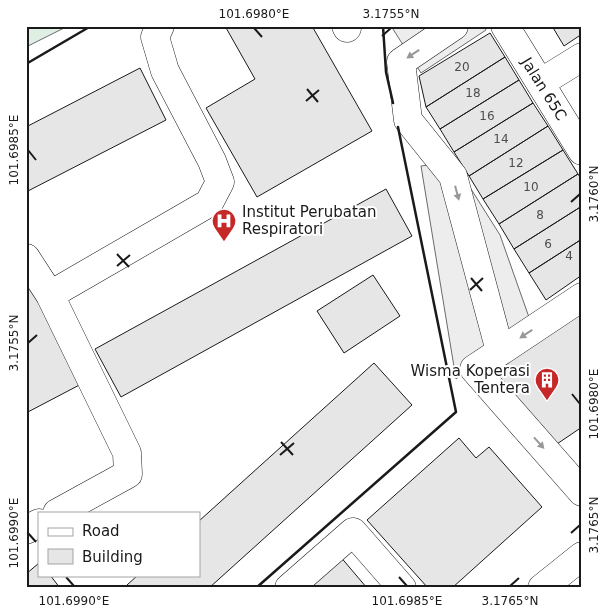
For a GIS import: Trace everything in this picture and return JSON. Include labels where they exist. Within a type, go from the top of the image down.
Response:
[{"type":"street","points":[[50,295],[209,203],[220,182],[212,161],[165,71],[155,37],[160,26]]},
{"type":"street","points":[[454,26],[402,62],[408,120],[453,176],[495,358]]},
{"type":"street","name":"Jalan 65C","points":[[505,26],[582,151]]},
{"type":"street","points":[[540,83],[582,56]]},
{"type":"street","points":[[26,258],[50,295],[127,453],[128,474],[59,512]]},
{"type":"street","points":[[582,298],[560,317],[474,370],[573,464],[582,492]]},
{"type":"street","points":[[26,530],[38,523]]},
{"type":"street","points":[[289,588],[353,532],[402,588]]},
{"type":"street","points":[[542,588],[582,556]]},
{"type":"green space","points":[[26,26],[68,26],[26,47]]},
{"type":"shaded area","points":[[391,26],[484,26],[486,30],[421,73]]},
{"type":"shaded area","points":[[454,162],[500,235],[531,323],[456,379],[421,166]]},
{"type":"building","points":[[225,26],[312,26],[372,131],[257,197],[206,108],[255,79]]},
{"type":"building","points":[[552,26],[582,26],[582,34],[564,46]]},
{"type":"building","points":[[490,33],[505,57],[426,107],[419,76]]},
{"type":"building","points":[[505,57],[519,80],[440,129],[426,107]]},
{"type":"building","points":[[140,68],[166,120],[26,192],[26,127]]},
{"type":"building","points":[[519,80],[533,103],[454,152],[440,129]]},
{"type":"building","points":[[533,103],[548,126],[469,176],[454,152]]},
{"type":"building","points":[[548,126],[563,150],[483,199],[469,176]]},
{"type":"building","points":[[563,150],[578,174],[499,224],[483,199]]},
{"type":"building","points":[[578,174],[582,180],[582,206],[514,249],[499,224]]},
{"type":"building","points":[[386,189],[412,236],[121,397],[95,349]]},
{"type":"building","points":[[582,206],[582,239],[529,273],[514,249]]},
{"type":"building","points":[[582,239],[582,275],[546,300],[529,273]]},
{"type":"building","points":[[26,268],[87,381],[26,413]]},
{"type":"building","points":[[373,275],[400,316],[344,353],[317,311]]},
{"type":"building","name":"Wisma Koperasi Tentera","points":[[582,308],[582,427],[554,446],[489,374]]},
{"type":"building","points":[[374,363],[412,405],[209,588],[130,588],[127,585],[137,576],[200,576],[200,520]]},
{"type":"building","points":[[459,438],[476,458],[489,447],[542,507],[452,588],[428,588],[367,520]]},
{"type":"building","points":[[339,555],[367,588],[302,588]]},
{"type":"building","points":[[38,564],[38,576],[51,576],[60,588],[26,588],[26,574]]},
{"type":"wall","points":[[26,64],[91,26]]},
{"type":"wall","points":[[383,26],[386,72],[393,103]]},
{"type":"wall","points":[[256,588],[456,412],[398,127]]},
{"type":"place","name":"Institut Perubatan Respiratori","points":[[224,242]]},
{"type":"place","name":"Wisma Koperasi Tentera","points":[[547,401]]}]
